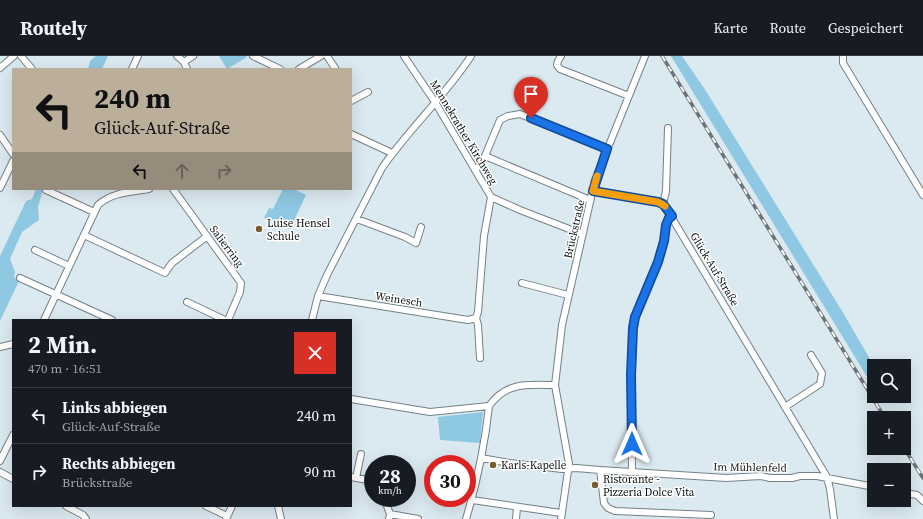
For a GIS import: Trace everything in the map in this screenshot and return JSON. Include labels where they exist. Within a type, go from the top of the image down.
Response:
[{"type":"street","points":[[0,68],[14,56]]},
{"type":"street","points":[[21,56],[31,68]]},
{"type":"street","points":[[132,68],[138,56]]},
{"type":"street","points":[[177,56],[184,62],[187,68]]},
{"type":"street","points":[[184,62],[192,56]]},
{"type":"street","points":[[253,56],[278,68]]},
{"type":"street","points":[[301,68],[320,56]]},
{"type":"street","points":[[327,56],[334,68]]},
{"type":"street","name":"Mennekrather Kirchweg","points":[[404,56],[435,102],[491,197],[582,234]]},
{"type":"street","points":[[312,319],[318,296],[327,274],[382,168],[392,153],[471,56]]},
{"type":"street","points":[[561,56],[557,65],[560,69],[629,96]]},
{"type":"street","name":"Brückstraße","points":[[561,516],[569,468],[555,385],[562,325],[590,200],[607,149],[645,56]]},
{"type":"street","points":[[843,56],[843,63],[923,195]]},
{"type":"street","points":[[352,100],[368,92]]},
{"type":"street","points":[[475,170],[485,156],[500,120],[508,116],[520,114],[607,149]]},
{"type":"street","points":[[593,191],[663,204],[666,191],[668,128]]},
{"type":"street","points":[[352,134],[392,153]]},
{"type":"street","points":[[0,135],[12,153]]},
{"type":"street","points":[[485,156],[590,200]]},
{"type":"street","points":[[0,188],[12,163]]},
{"type":"street","points":[[46,190],[94,212]]},
{"type":"street","points":[[44,319],[98,205],[104,199],[121,191],[135,190]]},
{"type":"street","name":"Salierring","points":[[174,190],[241,283],[240,292],[227,319]]},
{"type":"street","points":[[480,358],[478,325],[476,318],[478,312],[484,236],[491,197]]},
{"type":"street","name":"Glück-Auf-Straße","points":[[663,204],[672,216],[827,477],[834,519]]},
{"type":"street","points":[[632,471],[631,375],[633,328],[635,317],[658,262],[664,241],[666,225],[669,218],[672,216]]},
{"type":"street","points":[[356,219],[405,237],[416,243],[421,227]]},
{"type":"street","points":[[84,235],[164,273],[172,263],[206,236]]},
{"type":"street","points":[[35,250],[69,266]]},
{"type":"street","points":[[20,278],[110,319]]},
{"type":"street","points":[[522,283],[568,295]]},
{"type":"street","name":"Weinesch","points":[[318,296],[468,320],[476,318]]},
{"type":"street","name":"Salierring","points":[[187,302],[225,319]]},
{"type":"street","points":[[0,347],[12,344]]},
{"type":"street","points":[[785,406],[820,384],[822,373],[811,355]]},
{"type":"street","points":[[476,481],[489,406],[493,400],[512,387],[555,385]]},
{"type":"street","points":[[352,399],[430,412],[489,406]]},
{"type":"street","points":[[0,461],[12,437]]},
{"type":"street","points":[[361,454],[354,478],[364,480]]},
{"type":"street","name":"Im Mühlenfeld","points":[[481,458],[509,463],[569,468],[726,478],[761,476],[770,478],[792,478],[805,476],[827,477],[867,486]]},
{"type":"street","points":[[600,470],[604,503],[608,508],[615,511],[711,515]]},
{"type":"street","points":[[0,472],[12,478]]},
{"type":"street","points":[[911,494],[917,495],[923,501]]},
{"type":"street","points":[[476,501],[561,516]]},
{"type":"street","points":[[68,507],[83,515],[86,519]]},
{"type":"street","points":[[208,507],[226,517],[231,507]]},
{"type":"street","points":[[278,507],[281,519]]},
{"type":"street","points":[[466,519],[470,507]]},
{"type":"street","points":[[516,519],[517,507]]},
{"type":"street","points":[[390,516],[418,519]]},
{"type":"shaded area","points":[[96,56],[108,56],[102,68],[88,68],[90,61]]},
{"type":"shaded area","points":[[219,56],[247,57],[229,68],[226,68]]},
{"type":"shaded area","points":[[671,56],[682,56],[704,88],[842,311],[870,359],[867,359],[867,377]]},
{"type":"shaded area","points":[[36,190],[43,190],[38,207],[39,220],[22,232],[10,259],[15,272],[14,277],[19,281],[0,321],[0,256],[26,201],[32,199]]},
{"type":"shaded area","points":[[282,190],[296,190],[306,195],[290,229],[264,218],[269,208],[273,209]]},
{"type":"shaded area","points":[[483,412],[480,443],[440,440],[438,417]]},
{"type":"railway","points":[[662,56],[881,411]]},
{"type":"railway","points":[[908,455],[923,478]]},
{"type":"slow traffic","points":[[597,176],[593,191],[658,202],[665,206]]},
{"type":"place","name":"Luise Hensel Schule","points":[[259,229]]},
{"type":"place","name":"Karls-Kapelle","points":[[493,465]]},
{"type":"place","name":"Ristorante - Pizzeria Dolce Vita","points":[[595,485]]},
{"type":"route","points":[[531,118],[607,149],[595,180],[593,191],[658,202],[663,204],[672,216],[669,218],[666,225],[664,241],[658,262],[648,290],[635,317],[633,328],[631,350],[632,444]]}]
